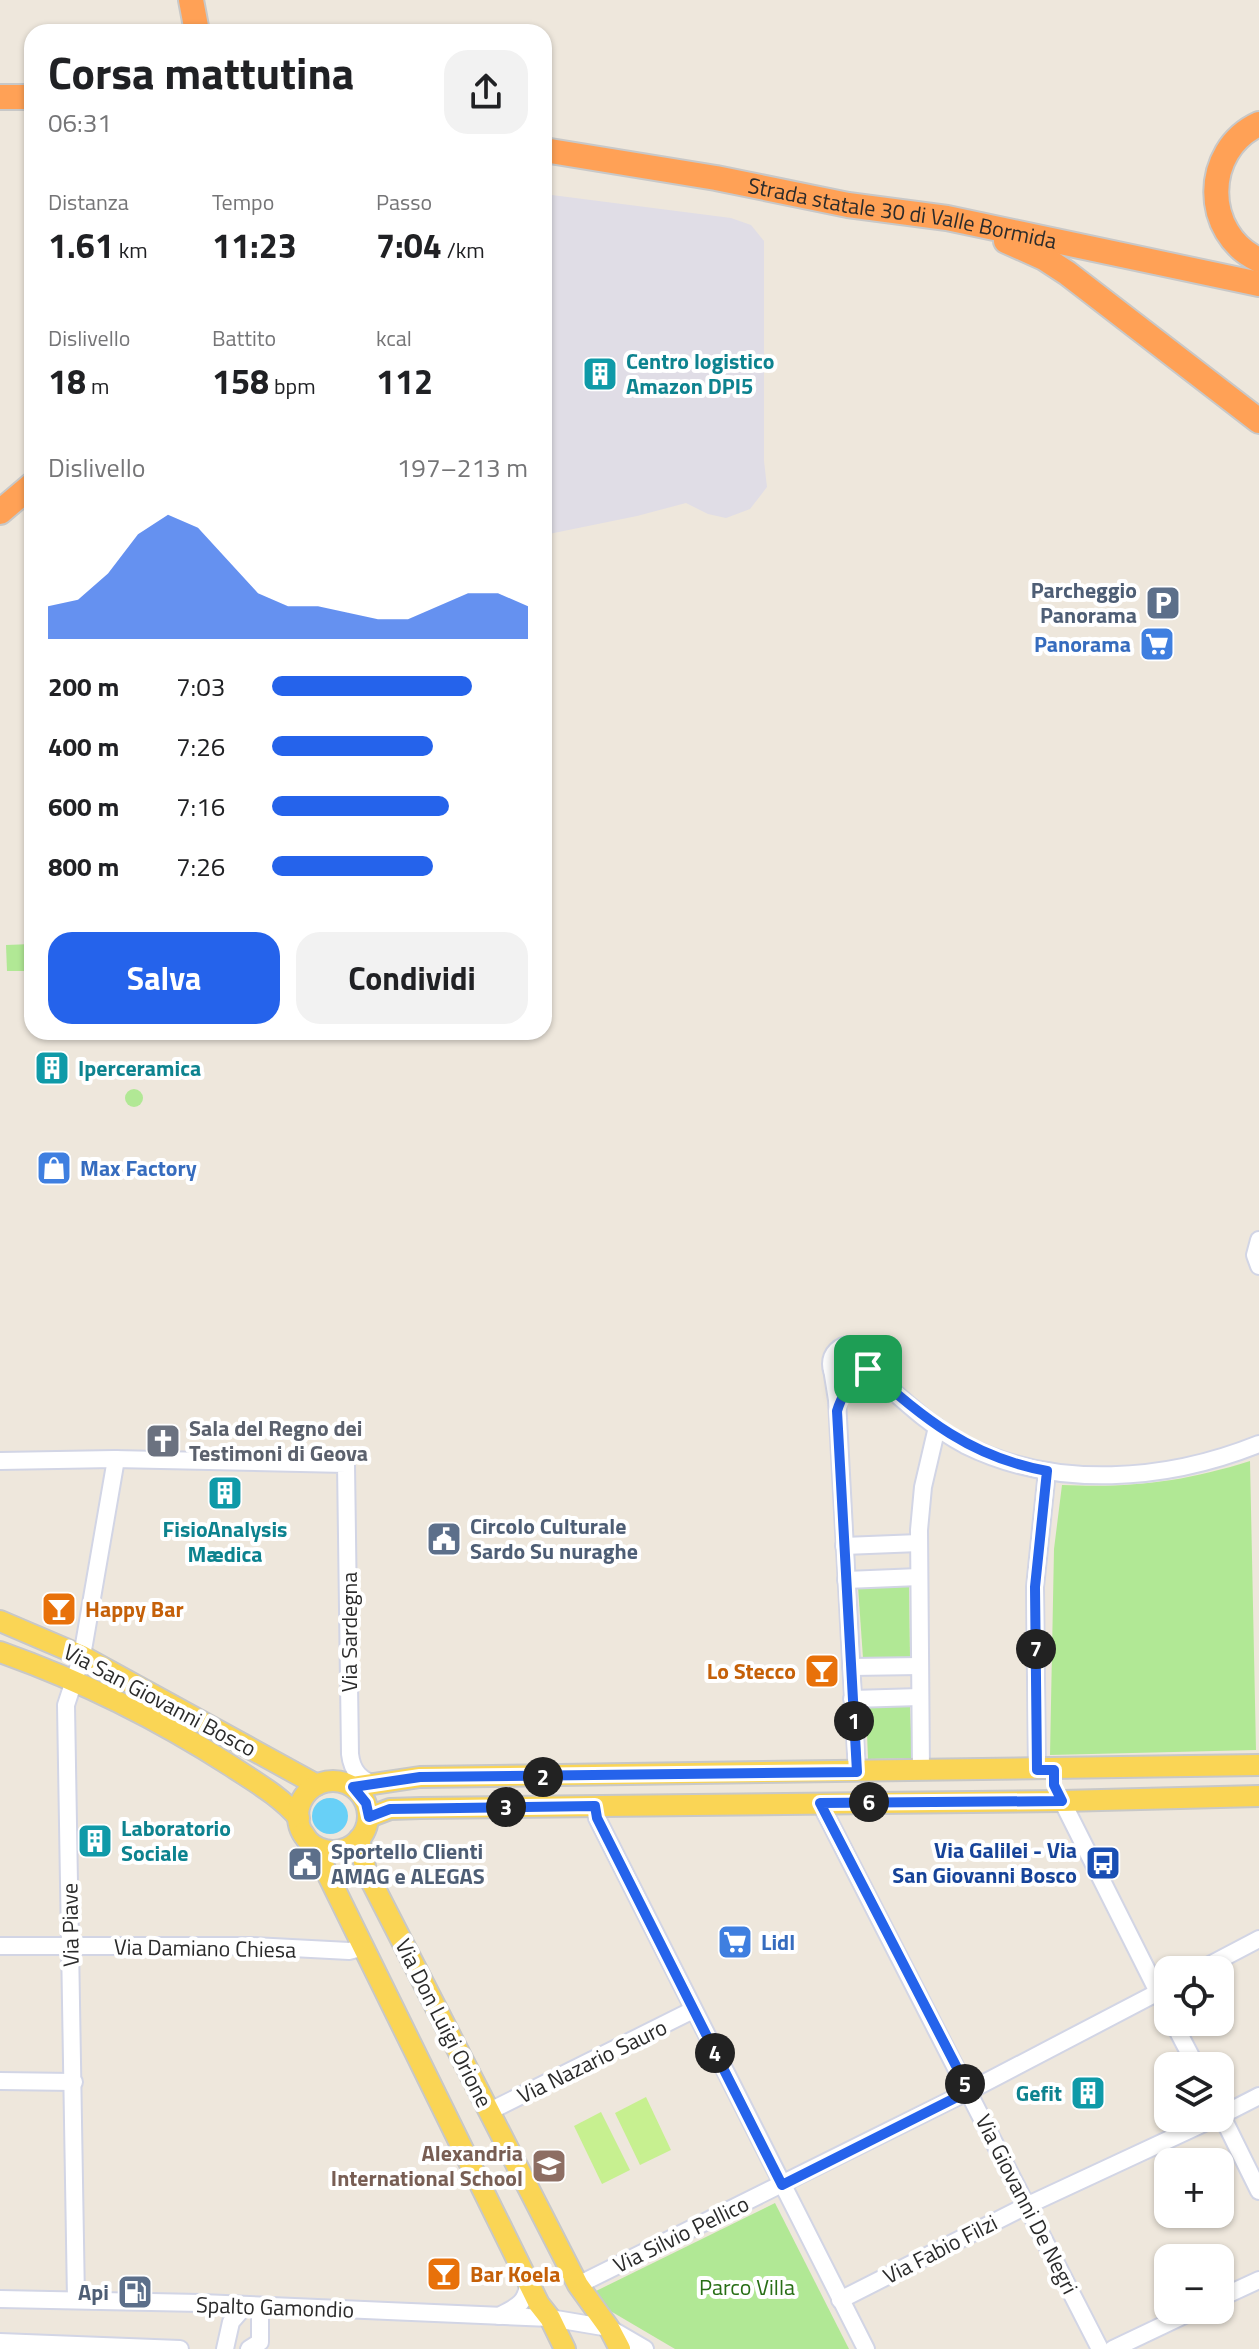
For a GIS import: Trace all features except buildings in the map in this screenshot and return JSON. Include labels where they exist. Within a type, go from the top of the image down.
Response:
[{"type":"highway","points":[[0,82],[24,95]]},
{"type":"highway","points":[[1259,124],[1234,143],[1223,161],[1216,183],[1215,204],[1222,224],[1238,248],[1259,260]]},
{"type":"highway","name":"Strada statale 30 di Valle Bormida","points":[[552,135],[716,161],[846,190],[1259,268]]},
{"type":"highway","name":"Strada statale 30 di Valle Bormida","points":[[552,151],[716,178],[848,205],[947,218],[1259,284]]},
{"type":"highway","points":[[848,205],[881,217],[1013,242],[1044,258],[1259,421]]},
{"type":"highway","points":[[0,512],[24,492]]},
{"type":"main road","name":"Via San Giovanni Bosco","points":[[0,1621],[82,1656],[317,1785],[335,1781],[353,1787],[379,1785],[420,1777],[1259,1765]]},
{"type":"main road","name":"Via San Giovanni Bosco","points":[[0,1652],[75,1681],[177,1731],[278,1795],[315,1845],[330,1851],[346,1848],[359,1839]]},
{"type":"main road","points":[[1046,1770],[1062,1801]]},
{"type":"main road","points":[[819,1773],[820,1803]]},
{"type":"main road","points":[[587,1776],[587,1791],[595,1806]]},
{"type":"main road","points":[[301,1826],[303,1799],[317,1785]]},
{"type":"main road","points":[[353,1787],[366,1803],[369,1817],[359,1839]]},
{"type":"main road","points":[[369,1817],[390,1809],[1259,1796]]},
{"type":"main road","name":"Via Don Luigi Orione","points":[[301,1826],[539,2304],[550,2318]]},
{"type":"main road","name":"Via Don Luigi Orione","points":[[359,1839],[366,1871],[578,2285],[609,2328]]},
{"type":"main road","points":[[550,2318],[565,2349]]},
{"type":"main road","points":[[609,2328],[620,2349]]},
{"type":"street","points":[[1259,1240],[1255,1255],[1259,1266]]},
{"type":"street","points":[[837,1411],[844,1392],[862,1376],[868,1358],[864,1351],[849,1345],[835,1352],[832,1369],[857,1772]]},
{"type":"street","points":[[832,1369],[841,1380],[862,1376],[965,1444],[996,1458],[1047,1471],[1091,1474],[1161,1472],[1216,1460],[1259,1444]]},
{"type":"street","points":[[921,1771],[919,1543],[923,1487],[937,1427]]},
{"type":"street","points":[[0,1461],[116,1459]]},
{"type":"street","name":"Via Sardegna","points":[[116,1459],[346,1464],[350,1760],[360,1777],[379,1785]]},
{"type":"street","name":"Via Piave","points":[[76,2300],[66,1705],[82,1656],[116,1459]]},
{"type":"street","points":[[1046,1770],[1035,1587],[1047,1471]]},
{"type":"street","points":[[844,1546],[919,1543]]},
{"type":"street","points":[[846,1580],[919,1577]]},
{"type":"street","points":[[851,1667],[920,1666]]},
{"type":"street","points":[[852,1699],[920,1697]]},
{"type":"street","points":[[1062,1801],[1154,1973]]},
{"type":"street","name":"Via Giovanni De Negri","points":[[820,1803],[1100,2349]]},
{"type":"street","points":[[595,1806],[597,1818],[866,2349]]},
{"type":"street","points":[[1227,1956],[1259,1939]]},
{"type":"street","name":"Via Damiano Chiesa","points":[[0,1946],[253,1946],[349,1951],[361,1948]]},
{"type":"street","name":"Via Silvio Pellico","points":[[578,2285],[969,2091],[1154,1995]]},
{"type":"street","name":"Via Nazario Sauro","points":[[490,2111],[693,2010]]},
{"type":"street","points":[[0,2081],[74,2082]]},
{"type":"street","name":"Via Fabio Filzi","points":[[1234,2108],[1259,2096]]},
{"type":"street","name":"Via Fabio Filzi","points":[[840,2300],[1028,2205],[1183,2132]]},
{"type":"street","points":[[1228,2132],[1259,2191]]},
{"type":"street","points":[[1234,2292],[1259,2280]]},
{"type":"street","points":[[498,2317],[523,2302],[528,2281]]},
{"type":"street","name":"Spalto Gamondio","points":[[0,2299],[550,2318],[609,2328]]},
{"type":"street","points":[[253,2306],[256,2347]]},
{"type":"street","points":[[225,2349],[231,2322],[253,2306]]},
{"type":"street","points":[[1113,2349],[1166,2324]]},
{"type":"street","points":[[609,2328],[645,2349]]},
{"type":"street","points":[[0,2342],[180,2349]]},
{"type":"shaded area","points":[[552,195],[731,218],[751,225],[764,241],[764,461],[767,487],[750,509],[726,518],[708,514],[686,503],[552,533]]},
{"type":"green space","points":[[24,944],[24,971],[7,971],[6,945]]},
{"type":"green space","points":[[134,1089],[143,1098],[134,1107],[125,1098]]},
{"type":"green space","points":[[1250,1461],[1256,1750],[1050,1755],[1054,1549],[1062,1485],[1158,1482]]},
{"type":"green space","points":[[909,1585],[910,1658],[863,1658],[858,1587]]},
{"type":"green space","points":[[910,1706],[912,1758],[868,1759],[866,1707]]},
{"type":"green space","points":[[646,2097],[671,2150],[640,2165],[615,2113]]},
{"type":"green space","points":[[601,2112],[630,2170],[602,2184],[574,2126]]},
{"type":"green space","name":"Parco Villa","points":[[775,2203],[849,2349],[675,2349],[607,2309],[596,2291]]},
{"type":"water","points":[[330,1798],[343,1803],[348,1816],[343,1829],[330,1834],[317,1829],[312,1816],[317,1803]]},
{"type":"place","name":"Centro logistico Amazon DPI5","points":[[600,374]]},
{"type":"place","name":"Parcheggio Panorama","points":[[1163,603]]},
{"type":"place","name":"Panorama","points":[[1157,644]]},
{"type":"place","name":"Iperceramica","points":[[52,1068]]},
{"type":"place","name":"Max Factory","points":[[54,1168]]},
{"type":"place","name":"Sala del Regno dei Testimoni di Geova","points":[[163,1441]]},
{"type":"place","name":"FisioAnalysis Mædica","points":[[225,1493]]},
{"type":"place","name":"Circolo Culturale Sardo Su nuraghe","points":[[444,1539]]},
{"type":"place","name":"Happy Bar","points":[[59,1609]]},
{"type":"place","name":"Lo Stecco","points":[[822,1671]]},
{"type":"place","name":"Laboratorio Sociale","points":[[95,1841]]},
{"type":"place","name":"Via Galilei - Via San Giovanni Bosco","points":[[1103,1863]]},
{"type":"place","name":"Sportello Clienti AMAG e ALEGAS","points":[[305,1864]]},
{"type":"place","name":"Lidl","points":[[735,1942]]},
{"type":"place","name":"Gefit","points":[[1088,2093]]},
{"type":"place","name":"Alexandria International School","points":[[549,2166]]},
{"type":"place","name":"Bar Koela","points":[[444,2274]]},
{"type":"place","name":"Api","points":[[135,2292]]},
{"type":"route","points":[[868,1369],[919,1414],[965,1444],[996,1458],[1047,1471],[1035,1587],[1036,1751],[1037,1770],[1054,1770],[1054,1785],[1062,1801],[820,1803],[969,2091],[782,2185],[597,1818],[595,1806],[390,1809],[369,1817],[366,1803],[353,1787],[420,1777],[857,1772],[837,1411],[844,1392],[868,1369]]}]
